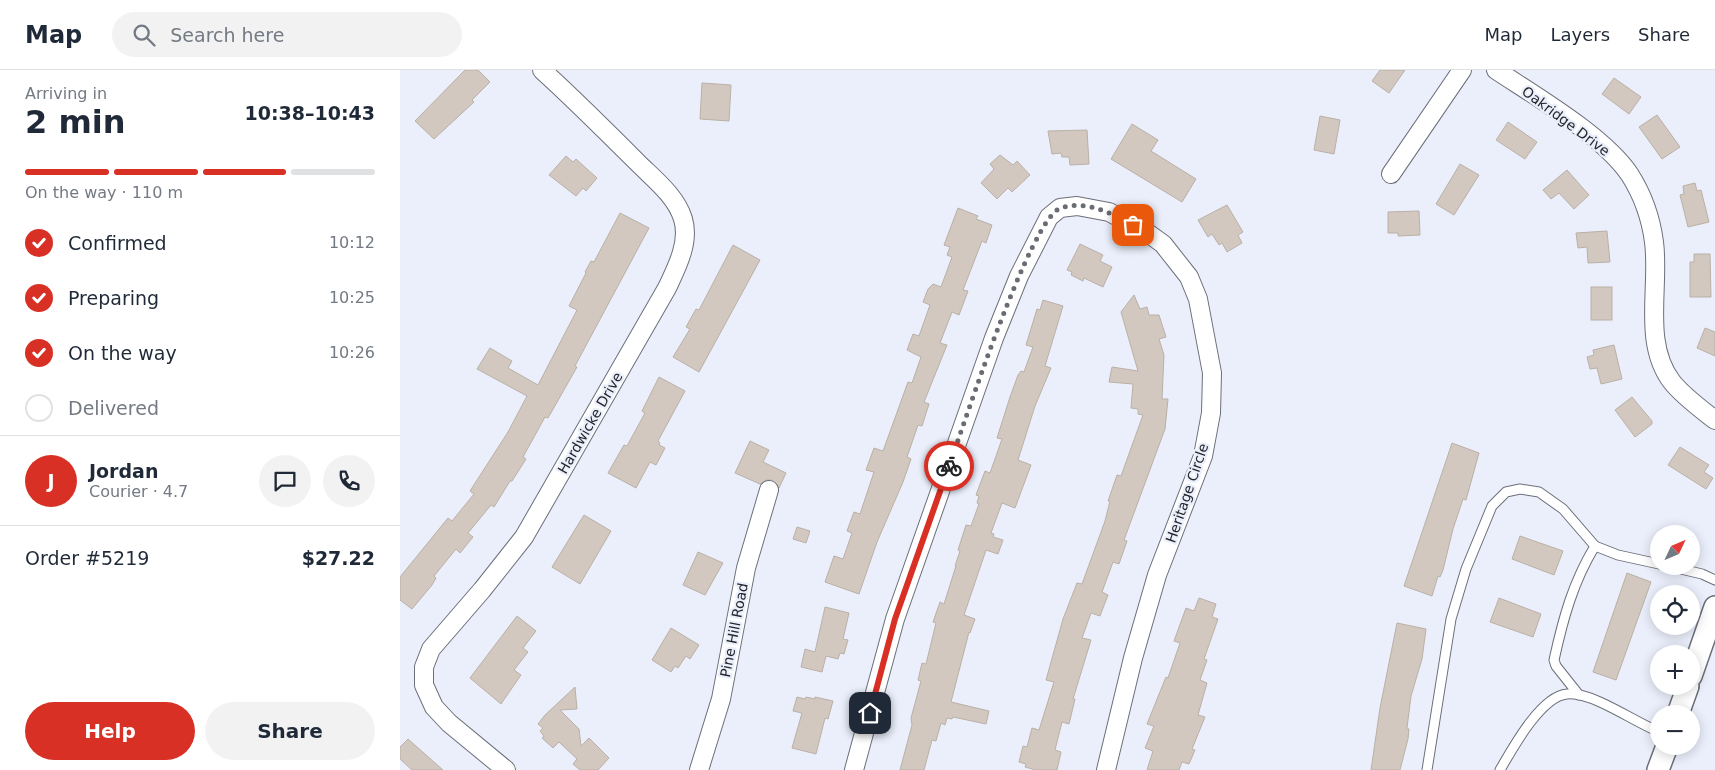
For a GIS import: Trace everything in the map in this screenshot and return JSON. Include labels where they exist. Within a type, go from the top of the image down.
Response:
[{"type":"street","name":"Hardwicke Drive","points":[[506,770],[449,723],[434,707],[424,685],[424,667],[431,649],[482,590],[524,537],[667,288],[679,264],[685,239],[683,219],[671,196],[586,110],[542,70]]},
{"type":"street","points":[[1391,174],[1462,70]]},
{"type":"street","name":"Oakridge Drive","points":[[1496,70],[1571,120],[1612,153],[1630,174],[1644,202],[1654,242],[1654,326],[1659,357],[1672,382],[1715,420]]},
{"type":"street","name":"Heritage Circle","points":[[854,770],[895,619],[994,338],[1019,276],[1049,217],[1060,208],[1077,206],[1109,212],[1145,231],[1163,244],[1189,277],[1198,299],[1212,372],[1211,413],[1203,456],[1157,575],[1133,658],[1106,770]]},
{"type":"street","name":"Pine Hill Road","points":[[699,770],[721,699],[746,568],[769,490]]},
{"type":"street","points":[[1700,650],[1715,607]]},
{"type":"street","points":[[1658,770],[1664,755]]},
{"type":"lane","points":[[1427,770],[1451,619],[1466,569],[1492,506],[1506,492],[1520,489],[1539,492],[1563,508],[1595,546],[1618,556],[1650,562]]},
{"type":"lane","points":[[1579,695],[1556,666],[1554,660],[1567,606],[1580,570],[1595,546]]},
{"type":"lane","points":[[1700,574],[1715,580]]},
{"type":"lane","points":[[1500,770],[1522,732],[1534,717],[1554,699],[1566,694],[1579,695],[1600,702],[1650,727]]},
{"type":"building","points":[[465,70],[478,70],[490,82],[472,100],[474,102],[434,139],[415,121]]},
{"type":"building","points":[[1380,70],[1405,70],[1389,93],[1372,81]]},
{"type":"building","points":[[1614,78],[1641,97],[1629,114],[1602,94]]},
{"type":"building","points":[[702,83],[731,85],[729,121],[700,119]]},
{"type":"building","points":[[1657,115],[1680,147],[1662,159],[1639,127]]},
{"type":"building","points":[[1320,116],[1340,120],[1334,154],[1314,150]]},
{"type":"building","points":[[1508,122],[1537,142],[1525,159],[1496,140]]},
{"type":"building","points":[[1132,124],[1158,140],[1151,151],[1196,179],[1182,202],[1111,159]]},
{"type":"building","points":[[1087,130],[1089,164],[1070,165],[1069,157],[1062,157],[1061,153],[1052,154],[1048,131]]},
{"type":"building","points":[[1000,155],[1013,165],[1017,161],[1030,175],[1012,192],[1008,188],[997,199],[981,183],[994,169],[990,164]]},
{"type":"building","points":[[566,156],[573,162],[576,159],[597,178],[586,191],[583,188],[576,196],[549,175]]},
{"type":"building","points":[[1460,164],[1479,175],[1454,215],[1436,204]]},
{"type":"building","points":[[1567,170],[1589,195],[1574,209],[1559,193],[1551,199],[1543,190]]},
{"type":"building","points":[[1695,183],[1697,191],[1701,190],[1709,222],[1688,227],[1680,195],[1684,194],[1683,186]]},
{"type":"building","points":[[1227,205],[1243,232],[1238,235],[1242,243],[1227,252],[1222,243],[1219,245],[1212,234],[1208,237],[1198,220]]},
{"type":"building","points":[[958,208],[978,216],[976,219],[992,225],[986,243],[982,241],[963,290],[968,291],[959,315],[952,312],[940,343],[947,345],[924,402],[929,404],[922,426],[918,425],[907,457],[911,459],[903,482],[877,542],[859,594],[825,582],[834,556],[843,559],[852,533],[847,531],[854,512],[860,514],[874,472],[866,470],[874,448],[883,451],[908,382],[912,383],[921,357],[907,350],[913,334],[919,336],[930,305],[923,302],[928,289],[933,284],[941,287],[952,257],[947,255],[950,247],[944,245]]},
{"type":"building","points":[[1419,211],[1420,235],[1398,236],[1398,233],[1388,233],[1388,212]]},
{"type":"building","points":[[620,213],[649,228],[575,366],[577,367],[548,418],[545,417],[523,457],[526,459],[512,481],[510,481],[494,507],[491,505],[468,533],[473,537],[460,553],[456,549],[434,576],[436,578],[432,585],[412,609],[400,600],[400,577],[448,518],[452,521],[474,494],[470,491],[508,432],[527,396],[477,369],[490,348],[512,361],[508,368],[538,385],[577,310],[569,306],[585,272],[591,261],[594,262]]},
{"type":"building","points":[[1607,231],[1610,262],[1588,263],[1587,247],[1578,248],[1576,233]]},
{"type":"building","points":[[1080,244],[1103,255],[1100,261],[1112,267],[1103,287],[1084,278],[1083,281],[1071,275],[1072,272],[1067,270]]},
{"type":"building","points":[[733,245],[760,260],[699,372],[673,357],[690,329],[686,327],[696,309],[699,310]]},
{"type":"building","points":[[1694,254],[1710,254],[1711,297],[1690,297],[1690,262],[1694,262]]},
{"type":"building","points":[[1591,287],[1612,287],[1612,320],[1591,320]]},
{"type":"building","points":[[1134,295],[1140,309],[1147,307],[1149,315],[1159,315],[1166,337],[1159,339],[1164,355],[1162,399],[1168,399],[1165,429],[1124,540],[1127,541],[1119,564],[1113,562],[1102,592],[1108,595],[1100,616],[1091,613],[1082,638],[1091,640],[1073,699],[1075,699],[1069,724],[1062,722],[1055,750],[1061,752],[1057,770],[1036,770],[1025,767],[1026,764],[1019,762],[1023,746],[1027,747],[1032,728],[1039,730],[1054,682],[1046,680],[1063,619],[1077,583],[1082,584],[1105,521],[1110,501],[1108,501],[1117,475],[1121,476],[1143,415],[1138,414],[1138,409],[1131,408],[1133,384],[1109,382],[1112,367],[1138,371],[1121,312]]},
{"type":"building","points":[[1043,300],[1063,306],[1045,366],[1051,368],[1035,406],[1018,460],[1031,465],[1015,508],[1002,503],[991,533],[994,534],[993,537],[1003,540],[998,554],[986,550],[964,615],[975,619],[969,632],[951,702],[989,711],[986,724],[953,717],[952,719],[947,718],[945,725],[941,723],[936,741],[932,740],[924,770],[900,770],[912,725],[911,718],[921,681],[918,680],[922,663],[926,664],[936,623],[933,622],[940,602],[944,604],[966,525],[971,526],[979,504],[977,503],[979,496],[976,495],[985,471],[990,473],[1002,439],[997,438],[1018,375],[1021,371],[1024,372],[1033,347],[1026,345],[1037,309],[1040,310]]},
{"type":"building","points":[[1705,328],[1715,332],[1715,356],[1697,348]]},
{"type":"building","points":[[1614,345],[1622,379],[1601,384],[1597,368],[1590,369],[1587,357],[1594,355],[1593,350]]},
{"type":"building","points":[[659,377],[685,391],[658,441],[659,445],[665,448],[656,465],[650,462],[636,488],[608,473],[624,445],[627,446],[645,413],[642,411]]},
{"type":"building","points":[[1632,397],[1652,421],[1652,424],[1635,437],[1615,410]]},
{"type":"building","points":[[750,441],[769,450],[763,462],[786,473],[779,488],[772,480],[766,480],[760,484],[735,473]]},
{"type":"building","points":[[1452,443],[1479,453],[1466,500],[1463,499],[1453,529],[1443,570],[1440,577],[1438,576],[1432,596],[1404,586]]},
{"type":"building","points":[[1680,447],[1709,465],[1704,472],[1713,478],[1706,489],[1668,465]]},
{"type":"building","points":[[584,515],[611,531],[580,584],[552,567]]},
{"type":"building","points":[[797,527],[810,531],[806,543],[793,539]]},
{"type":"building","points":[[1520,536],[1563,551],[1554,575],[1512,559]]},
{"type":"building","points":[[698,552],[723,563],[705,595],[683,585]]},
{"type":"building","points":[[1627,573],[1651,582],[1616,680],[1593,672]]},
{"type":"building","points":[[1199,598],[1216,604],[1212,617],[1218,619],[1204,659],[1207,660],[1200,680],[1207,683],[1198,715],[1205,717],[1192,749],[1195,750],[1189,764],[1182,762],[1179,770],[1147,770],[1153,751],[1145,748],[1154,726],[1147,724],[1166,677],[1168,678],[1180,643],[1174,641],[1186,608],[1194,611]]},
{"type":"building","points":[[1499,598],[1541,614],[1533,637],[1490,622]]},
{"type":"building","points":[[825,607],[849,613],[843,639],[848,640],[844,654],[840,653],[838,659],[826,656],[822,672],[801,667],[805,649],[815,652]]},
{"type":"building","points":[[517,616],[536,631],[523,648],[528,652],[514,670],[521,675],[501,704],[470,678]]},
{"type":"building","points":[[1397,623],[1426,629],[1422,659],[1411,696],[1407,728],[1409,729],[1408,739],[1400,770],[1371,770],[1380,708]]},
{"type":"building","points":[[671,628],[699,645],[690,659],[686,656],[678,668],[675,666],[671,672],[652,660]]},
{"type":"building","points":[[575,687],[577,709],[560,710],[579,729],[581,746],[589,738],[609,758],[598,770],[580,770],[573,764],[577,759],[559,742],[553,748],[542,738],[544,736],[540,731],[543,728],[538,724]]},
{"type":"building","points":[[797,697],[815,699],[815,697],[833,701],[828,719],[825,718],[816,754],[792,748],[802,713],[793,711]]},
{"type":"building","points":[[408,739],[443,770],[412,770],[400,759],[400,747]]},
{"type":"way so far","points":[[949,466],[1000,323],[1019,276],[1049,217],[1060,208],[1090,207],[1109,212],[1133,225]]},
{"type":"route","points":[[870,713],[895,619],[949,466]]}]
